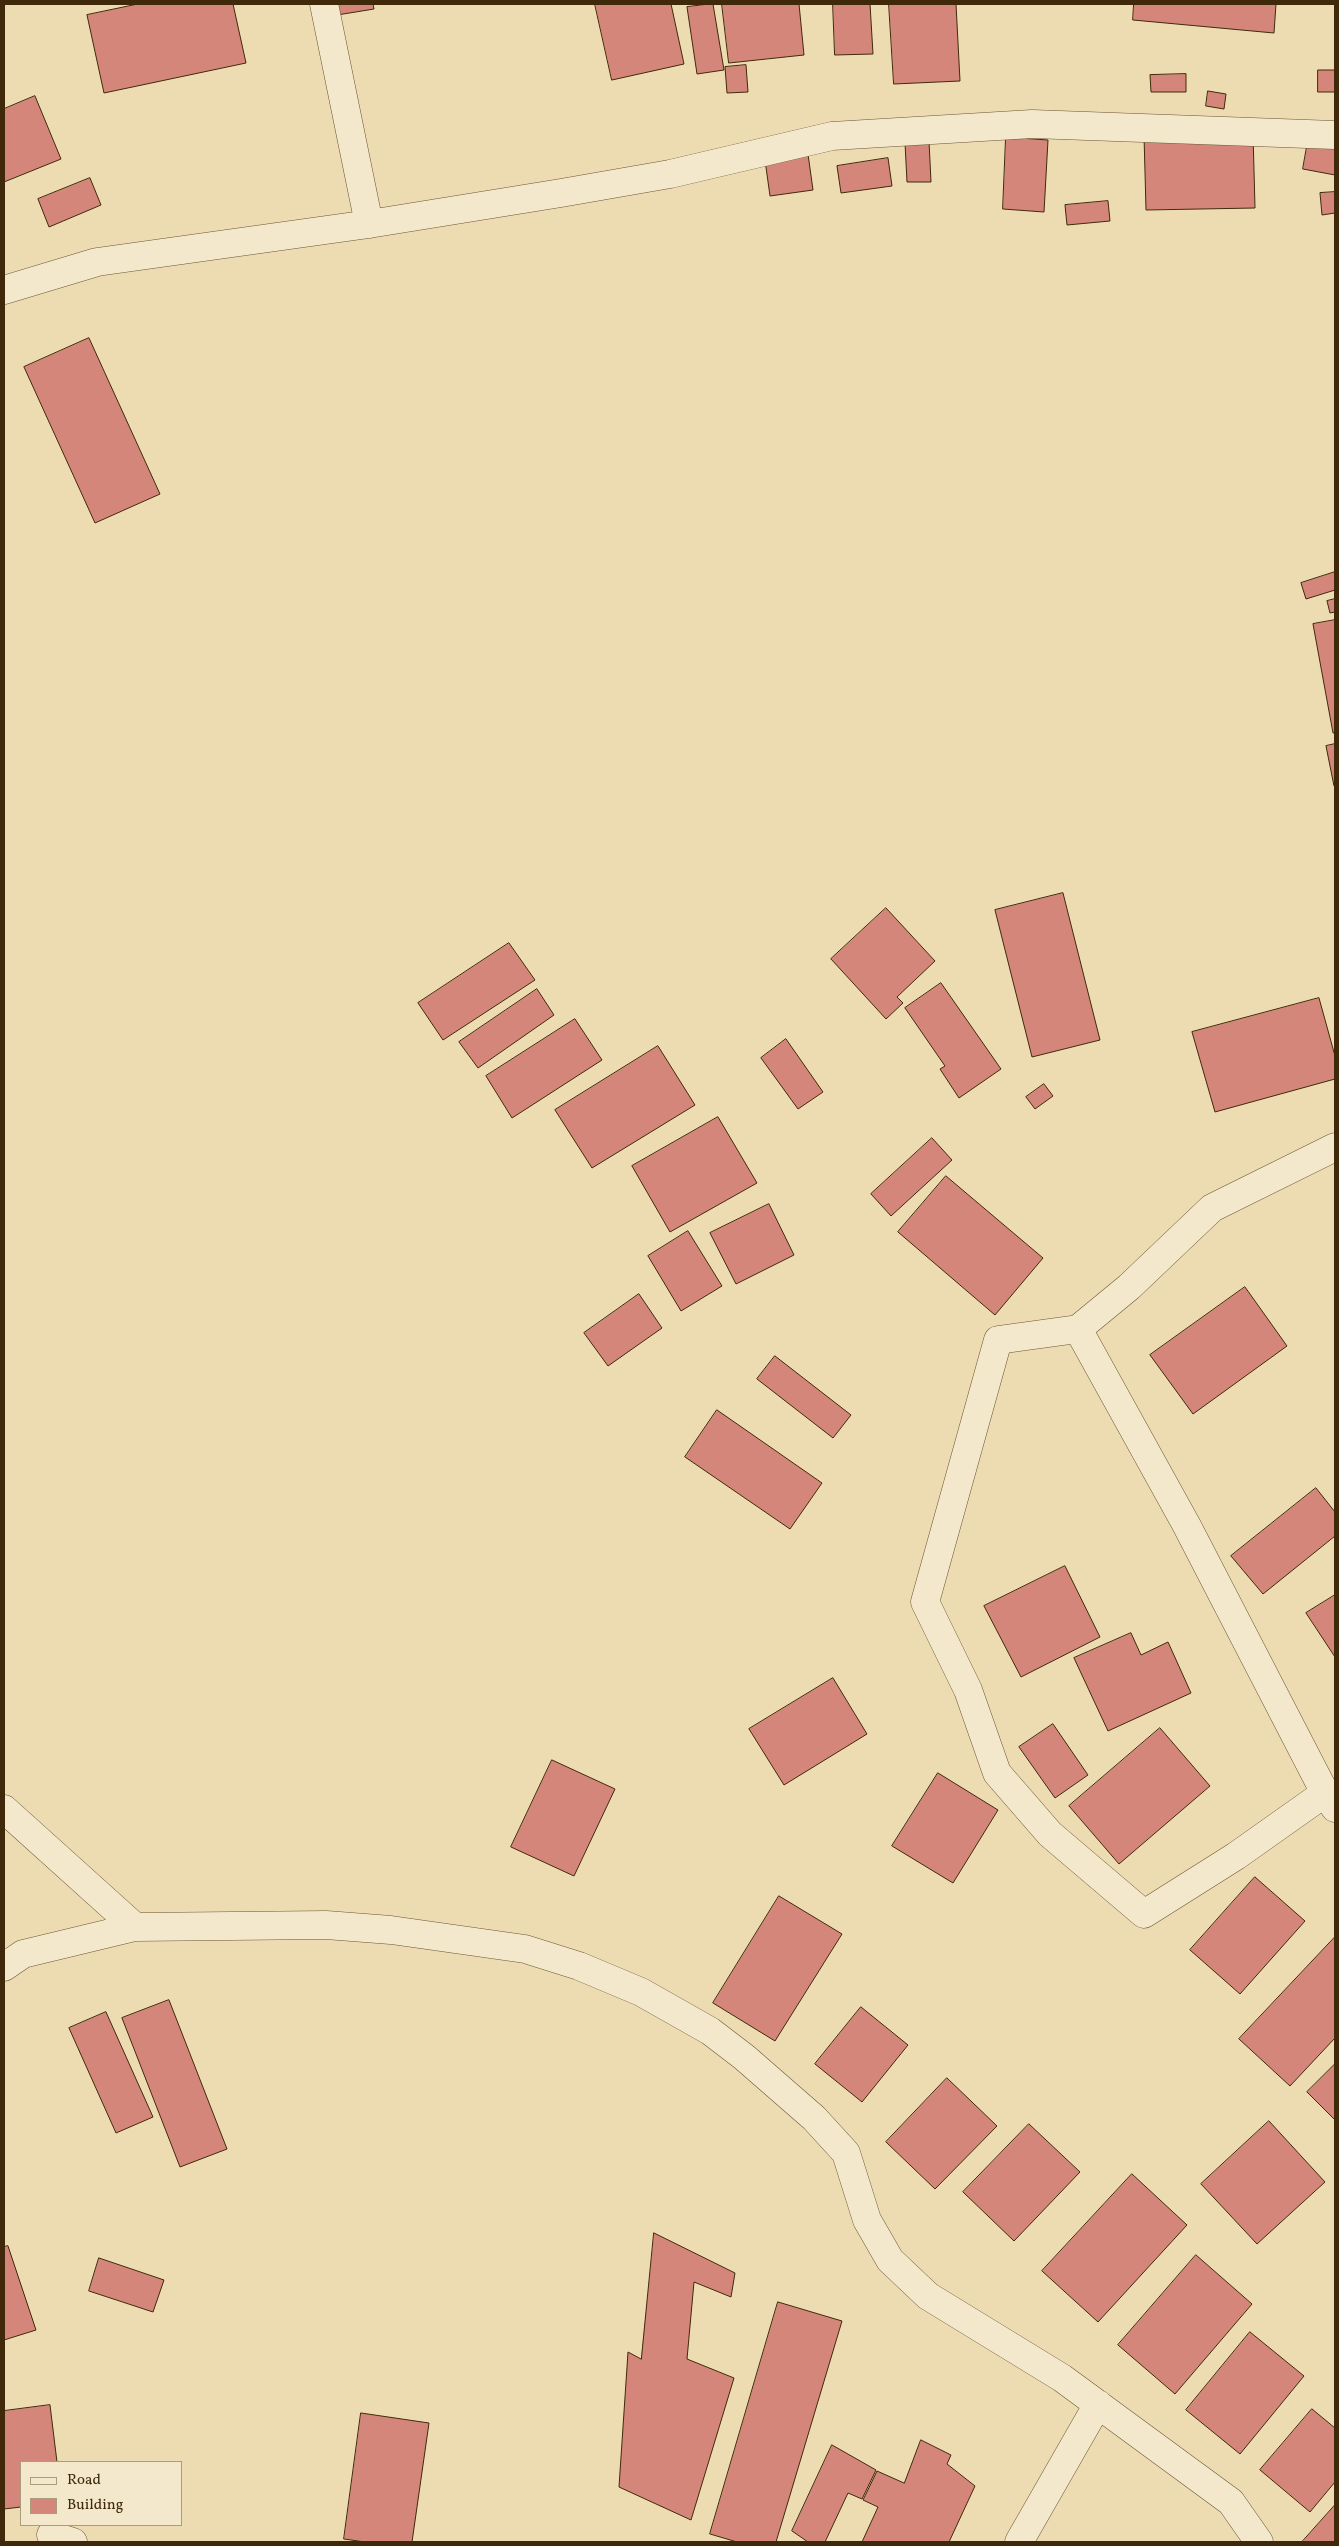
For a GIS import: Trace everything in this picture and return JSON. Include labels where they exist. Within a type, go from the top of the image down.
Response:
[{"type":"street","points":[[324,4],[369,224]]},
{"type":"street","points":[[4,290],[97,262],[369,224],[670,174],[832,136],[1032,124],[1335,135]]},
{"type":"street","points":[[1078,1329],[1187,1526],[1330,1801],[1236,1856],[1144,1914],[1050,1834],[997,1773],[968,1690],[925,1602],[998,1340],[1078,1329],[1129,1287],[1212,1208],[1335,1147]]},
{"type":"street","points":[[4,1809],[135,1927]]},
{"type":"street","points":[[4,1967],[23,1954],[135,1927],[326,1926],[392,1930],[525,1949],[579,1966],[641,1992],[710,2031],[744,2057],[814,2118],[846,2153],[867,2220],[890,2260],[928,2296],[1062,2378],[1231,2502],[1258,2542]]},
{"type":"street","points":[[1019,2542],[1098,2404]]},
{"type":"building","points":[[138,4],[233,4],[246,63],[104,93],[87,15]]},
{"type":"building","points":[[329,4],[373,4],[374,9],[331,16]]},
{"type":"building","points":[[595,4],[671,4],[684,64],[612,80]]},
{"type":"building","points":[[713,4],[724,70],[697,74],[687,7]]},
{"type":"building","points":[[722,4],[799,4],[804,55],[729,63]]},
{"type":"building","points":[[833,4],[870,4],[873,54],[835,55]]},
{"type":"building","points":[[889,4],[956,4],[960,81],[894,84]]},
{"type":"building","points":[[1134,4],[1276,4],[1274,33],[1133,20]]},
{"type":"building","points":[[746,65],[748,92],[727,93],[725,67]]},
{"type":"building","points":[[1318,70],[1335,70],[1335,92],[1318,92]]},
{"type":"building","points":[[1186,74],[1186,92],[1151,92],[1150,75]]},
{"type":"building","points":[[1208,91],[1226,94],[1224,109],[1206,106]]},
{"type":"building","points":[[35,96],[61,159],[4,182],[4,109]]},
{"type":"building","points":[[1253,133],[1255,208],[1146,210],[1144,135]]},
{"type":"building","points":[[1309,135],[1335,140],[1335,175],[1303,169]]},
{"type":"building","points":[[1006,137],[1048,140],[1044,212],[1003,209]]},
{"type":"building","points":[[929,141],[931,182],[907,182],[905,143]]},
{"type":"building","points":[[808,154],[813,190],[770,196],[765,160]]},
{"type":"building","points":[[888,158],[892,186],[841,193],[837,166]]},
{"type":"building","points":[[90,178],[101,205],[49,227],[38,199]]},
{"type":"building","points":[[1335,192],[1335,213],[1322,215],[1320,193]]},
{"type":"building","points":[[1108,201],[1110,221],[1067,225],[1065,205]]},
{"type":"building","points":[[89,338],[160,494],[95,523],[24,367]]},
{"type":"building","points":[[1335,572],[1335,590],[1306,599],[1301,583]]},
{"type":"building","points":[[1335,599],[1335,612],[1330,613],[1327,601]]},
{"type":"building","points":[[1335,620],[1335,733],[1333,733],[1313,624]]},
{"type":"building","points":[[1335,744],[1335,786],[1334,786],[1326,746]]},
{"type":"building","points":[[1063,893],[1100,1040],[1032,1057],[995,910]]},
{"type":"building","points":[[886,908],[935,961],[897,997],[903,1003],[886,1019],[831,959]]},
{"type":"building","points":[[509,943],[535,980],[443,1040],[418,1003]]},
{"type":"building","points":[[941,983],[1001,1069],[959,1098],[940,1069],[945,1066],[905,1008]]},
{"type":"building","points":[[537,989],[554,1015],[478,1068],[459,1042]]},
{"type":"building","points":[[1319,998],[1335,1056],[1335,1079],[1215,1112],[1192,1032]]},
{"type":"building","points":[[575,1019],[602,1060],[512,1118],[486,1076]]},
{"type":"building","points":[[786,1039],[823,1092],[798,1109],[761,1058]]},
{"type":"building","points":[[658,1046],[695,1105],[592,1168],[555,1110]]},
{"type":"building","points":[[1044,1084],[1053,1096],[1035,1109],[1026,1097]]},
{"type":"building","points":[[718,1117],[757,1183],[670,1232],[632,1166]]},
{"type":"building","points":[[932,1138],[952,1160],[891,1216],[871,1194]]},
{"type":"building","points":[[946,1176],[1043,1258],[995,1315],[898,1232]]},
{"type":"building","points":[[769,1204],[794,1255],[736,1284],[710,1233]]},
{"type":"building","points":[[688,1231],[722,1286],[681,1311],[648,1256]]},
{"type":"building","points":[[1245,1287],[1287,1346],[1193,1414],[1150,1355]]},
{"type":"building","points":[[639,1294],[662,1328],[608,1366],[584,1333]]},
{"type":"building","points":[[775,1356],[851,1415],[833,1438],[757,1379]]},
{"type":"building","points":[[717,1410],[822,1483],[790,1529],[685,1457]]},
{"type":"building","points":[[1316,1488],[1335,1512],[1335,1536],[1263,1594],[1231,1556]]},
{"type":"building","points":[[1065,1566],[1100,1637],[1021,1677],[984,1606]]},
{"type":"building","points":[[1335,1595],[1335,1657],[1306,1613]]},
{"type":"building","points":[[1131,1633],[1141,1655],[1168,1642],[1191,1693],[1108,1731],[1074,1658]]},
{"type":"building","points":[[833,1678],[867,1734],[784,1785],[749,1729]]},
{"type":"building","points":[[1053,1724],[1088,1775],[1055,1798],[1019,1747]]},
{"type":"building","points":[[1160,1728],[1210,1786],[1119,1864],[1069,1806]]},
{"type":"building","points":[[552,1760],[615,1789],[574,1876],[511,1847]]},
{"type":"building","points":[[938,1773],[998,1810],[953,1883],[892,1846]]},
{"type":"building","points":[[1255,1877],[1305,1921],[1240,1994],[1190,1950]]},
{"type":"building","points":[[779,1896],[842,1934],[775,2041],[713,2003]]},
{"type":"building","points":[[1335,1937],[1335,2038],[1290,2086],[1239,2039]]},
{"type":"building","points":[[169,2000],[227,2149],[180,2167],[122,2018]]},
{"type":"building","points":[[861,2007],[908,2045],[862,2102],[815,2064]]},
{"type":"building","points":[[106,2012],[153,2117],[116,2133],[69,2028]]},
{"type":"building","points":[[1335,2064],[1335,2120],[1307,2092]]},
{"type":"building","points":[[947,2078],[997,2126],[935,2189],[886,2142]]},
{"type":"building","points":[[1269,2121],[1325,2182],[1257,2244],[1201,2184]]},
{"type":"building","points":[[1029,2124],[1080,2172],[1014,2241],[963,2192]]},
{"type":"building","points":[[1132,2174],[1187,2225],[1098,2322],[1042,2271]]},
{"type":"building","points":[[654,2233],[735,2273],[731,2297],[694,2282],[687,2359],[734,2378],[691,2520],[619,2487],[628,2352],[641,2359]]},
{"type":"building","points":[[8,2246],[36,2330],[4,2340],[4,2247]]},
{"type":"building","points":[[1196,2255],[1252,2304],[1175,2394],[1118,2345]]},
{"type":"building","points":[[99,2258],[164,2280],[153,2312],[89,2291]]},
{"type":"building","points":[[778,2302],[842,2321],[776,2542],[737,2542],[710,2534]]},
{"type":"building","points":[[1250,2332],[1304,2376],[1240,2454],[1186,2410]]},
{"type":"building","points":[[50,2405],[57,2461],[20,2461],[20,2507],[4,2509],[4,2411]]},
{"type":"building","points":[[1312,2409],[1335,2428],[1335,2482],[1310,2512],[1260,2470]]},
{"type":"building","points":[[361,2413],[429,2423],[412,2542],[365,2542],[344,2539]]},
{"type":"building","points":[[921,2440],[951,2455],[947,2464],[975,2486],[949,2542],[862,2542],[878,2507],[863,2500],[877,2471],[904,2483]]},
{"type":"building","points":[[832,2445],[876,2470],[862,2499],[848,2493],[825,2542],[808,2542],[792,2531]]},
{"type":"building","points":[[1335,2505],[1335,2542],[1304,2542],[1303,2541]]}]
